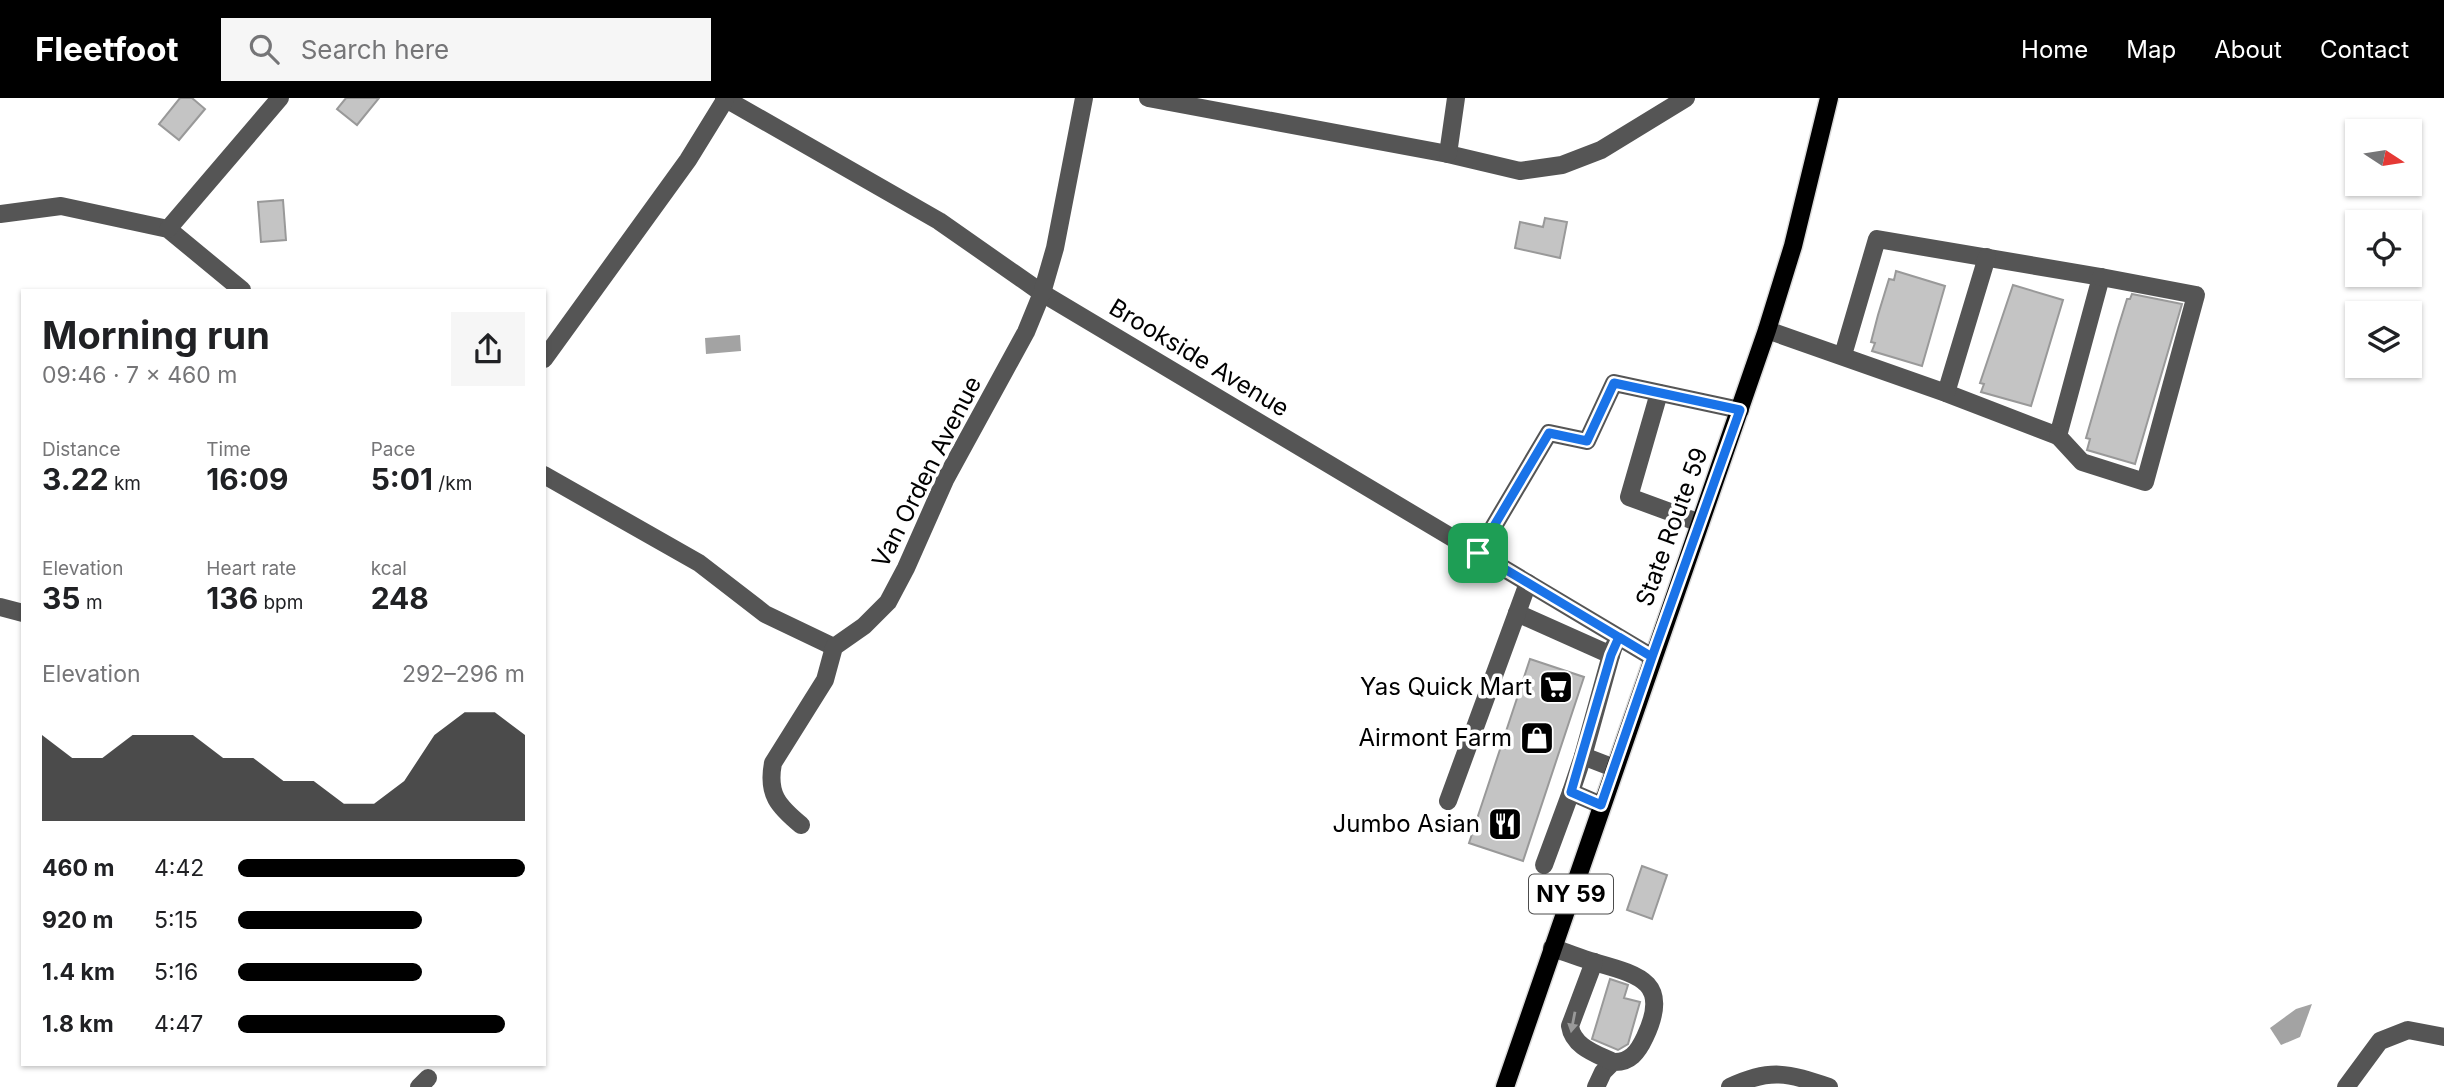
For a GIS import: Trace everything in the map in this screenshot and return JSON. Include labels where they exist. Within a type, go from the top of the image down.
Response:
[{"type":"main road","name":"State Route 59","points":[[1505,1087],[1767,330],[1809,185],[1829,98]]},
{"type":"street","points":[[168,229],[280,98]]},
{"type":"street","name":"Van Orden Avenue","points":[[834,647],[864,626],[888,602],[945,480],[1026,332],[1042,293],[1055,248],[1084,98]]},
{"type":"street","points":[[1148,98],[1448,154],[1520,171],[1562,165],[1601,150],[1686,98]]},
{"type":"street","points":[[1448,154],[1456,98]]},
{"type":"street","points":[[1651,117],[1653,98]]},
{"type":"street","points":[[546,356],[688,160],[724,99]]},
{"type":"street","name":"Brookside Avenue","points":[[724,99],[939,221],[1042,293],[1652,657]]},
{"type":"street","points":[[0,214],[61,206],[168,229],[241,289]]},
{"type":"street","points":[[1767,330],[1843,355],[2058,436],[2082,462],[2145,482],[2196,295],[1877,239],[1843,355]]},
{"type":"street","points":[[1946,393],[1987,257]]},
{"type":"street","points":[[2058,436],[2101,277]]},
{"type":"street","points":[[1478,553],[1549,433],[1587,441],[1614,383],[1740,410]]},
{"type":"street","points":[[1659,393],[1629,497],[1700,523]]},
{"type":"street","points":[[546,476],[699,562],[765,614],[834,647],[825,680],[772,763],[770,776],[773,798],[801,825]]},
{"type":"street","points":[[1448,801],[1528,583]]},
{"type":"street","points":[[0,607],[21,612]]},
{"type":"street","points":[[1517,613],[1611,655]]},
{"type":"street","points":[[1544,865],[1571,792],[1611,655],[1619,637]]},
{"type":"street","points":[[1583,755],[1614,768]]},
{"type":"street","points":[[1571,792],[1601,805]]},
{"type":"street","points":[[1552,948],[1639,976],[1650,987],[1656,1004],[1638,1051],[1623,1062],[1613,1062],[1579,1044],[1571,1035],[1570,1026],[1594,962]]},
{"type":"street","points":[[2346,1087],[2381,1041],[2408,1030],[2444,1037]]},
{"type":"street","points":[[1596,1087],[1603,1072],[1613,1062]]},
{"type":"street","points":[[1730,1087],[1767,1073],[1787,1073],[1829,1087]]},
{"type":"shaded area","points":[[740,335],[741,351],[706,354],[705,338]]},
{"type":"shaded area","points":[[2312,1004],[2300,1037],[2281,1045],[2270,1028],[2296,1009]]},
{"type":"building","points":[[180,98],[192,98],[205,109],[179,140],[159,124]]},
{"type":"building","points":[[346,98],[379,98],[357,125],[337,109]]},
{"type":"building","points":[[283,200],[286,240],[261,242],[258,202]]},
{"type":"building","points":[[1545,218],[1567,222],[1560,258],[1515,248],[1520,222],[1543,227]]},
{"type":"building","points":[[1896,271],[1945,286],[1922,366],[1872,351],[1875,343],[1871,342],[1878,315],[1889,279],[1894,280]]},
{"type":"building","points":[[2013,285],[2063,300],[2031,406],[1981,392],[1984,384],[1980,383]]},
{"type":"building","points":[[2132,294],[2182,304],[2135,464],[2087,450],[2090,439],[2086,438],[2127,299],[2130,299]]},
{"type":"building","points":[[1530,659],[1584,677],[1523,861],[1469,843]]},
{"type":"building","points":[[1642,866],[1667,875],[1652,919],[1627,910]]},
{"type":"building","points":[[1610,979],[1628,985],[1624,998],[1640,1002],[1628,1044],[1618,1050],[1592,1039]]},
{"type":"place","name":"Yas Quick Mart","points":[[1556,687]]},
{"type":"place","name":"Airmont Farm","points":[[1537,738]]},
{"type":"place","name":"Jumbo Asian","points":[[1505,824]]},
{"type":"route","points":[[1478,553],[1549,433],[1587,441],[1614,383],[1740,410],[1652,657],[1619,637],[1611,655],[1571,792],[1601,805],[1652,657],[1619,637],[1478,553]]}]
